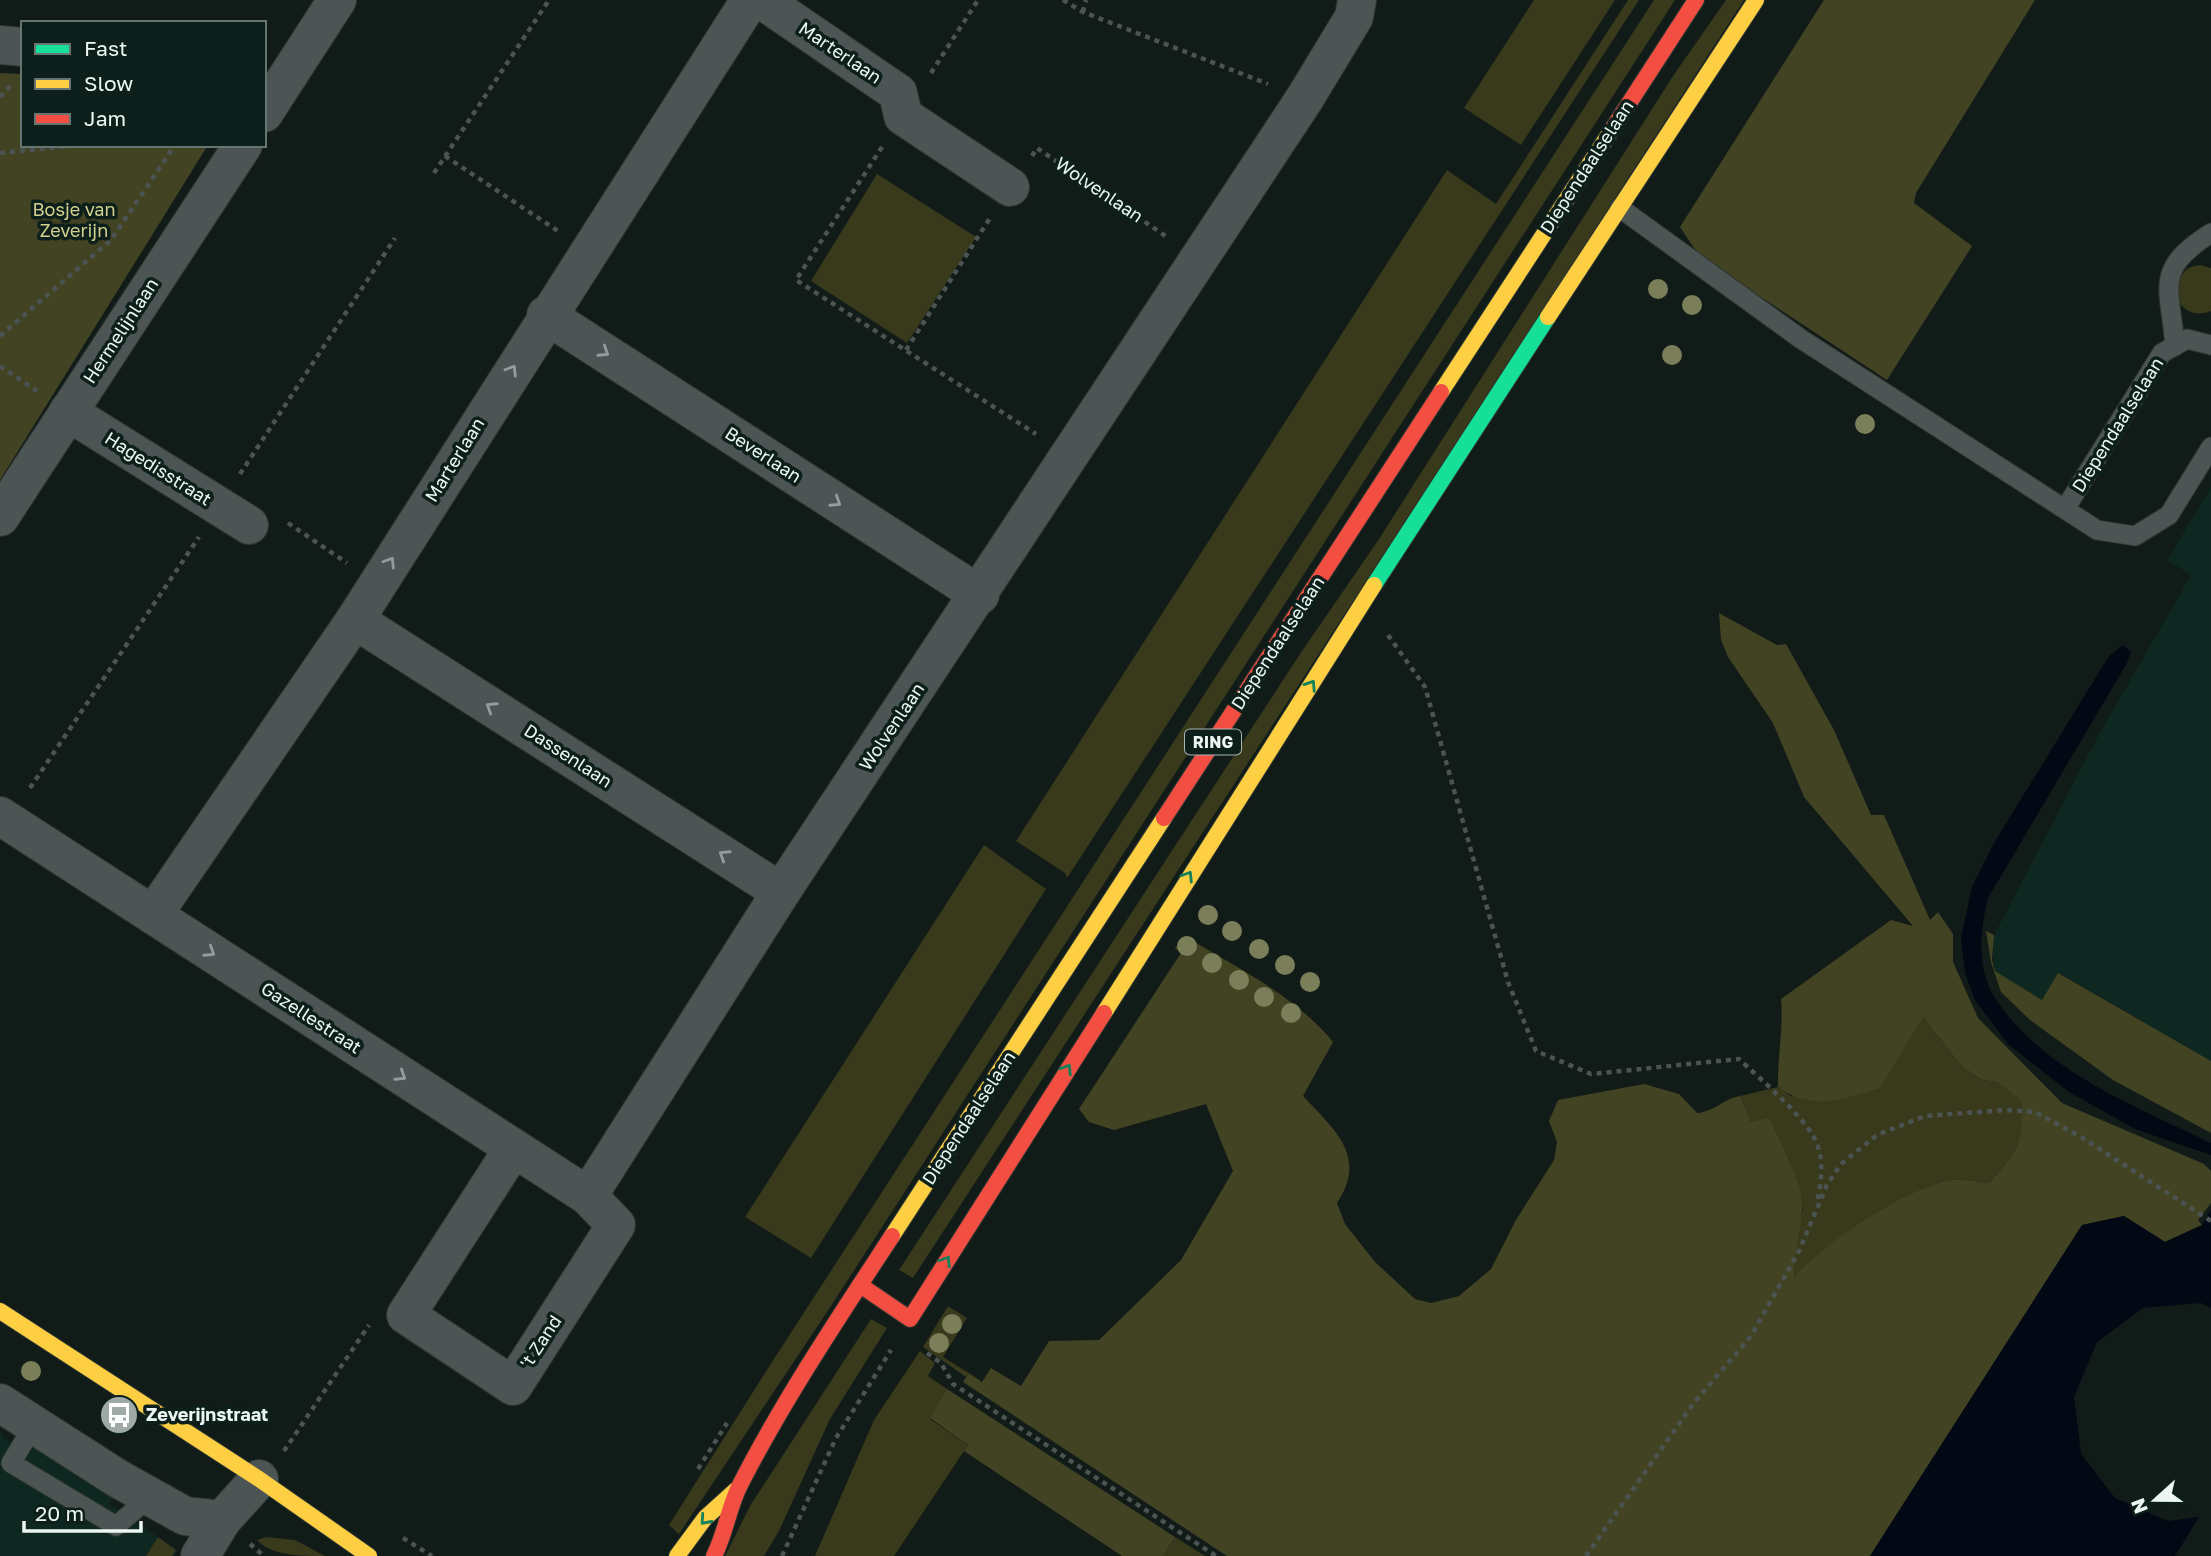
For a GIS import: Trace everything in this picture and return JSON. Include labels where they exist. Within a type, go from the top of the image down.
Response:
[{"type":"street","points":[[266,107],[280,64],[337,0]]},
{"type":"street","name":"Marterlaan","points":[[153,915],[355,620],[750,0]]},
{"type":"street","name":"Marterlaan","points":[[762,0],[898,93],[903,116]]},
{"type":"street","name":"Wolvenlaan","points":[[588,1196],[781,892],[980,595],[1305,98],[1353,17],[1357,0]]},
{"type":"street","name":"Diependaalselaan","points":[[714,1556],[726,1532],[738,1488],[860,1285],[1696,0]]},
{"type":"street","points":[[860,1285],[909,1319],[1213,837],[1756,0]]},
{"type":"street","points":[[0,45],[21,47]]},
{"type":"street","points":[[903,116],[1010,187]]},
{"type":"street","name":"Hermelijnlaan","points":[[0,517],[242,147]]},
{"type":"street","name":"Beverlaan","points":[[547,315],[980,595]]},
{"type":"street","name":"Hagedisstraat","points":[[68,411],[263,520]]},
{"type":"street","name":"Dassenlaan","points":[[355,620],[781,892]]},
{"type":"street","name":"Gazellestraat","points":[[0,816],[588,1196],[616,1226]]},
{"type":"street","points":[[406,1315],[513,1149]]},
{"type":"street","name":"'t Zand","points":[[406,1315],[513,1386],[616,1226]]},
{"type":"street","points":[[0,1311],[269,1468],[369,1556]]},
{"type":"street","points":[[0,1403],[185,1516],[222,1520]]},
{"type":"street","points":[[200,1556],[222,1520],[269,1468]]},
{"type":"street","name":"Diependaalselaan","points":[[677,1556],[705,1518],[738,1488]]},
{"type":"lane","name":"Diependaalselaan","points":[[1620,208],[1801,339],[2097,530],[2135,536],[2169,514],[2211,447]]},
{"type":"lane","name":"Diependaalselaan","points":[[2175,346],[2168,281],[2180,254],[2211,233]]},
{"type":"lane","name":"Diependaalselaan","points":[[2065,509],[2162,353],[2187,340],[2211,345]]},
{"type":"path","points":[[433,173],[550,0]]},
{"type":"path","points":[[978,0],[796,280],[1071,456]]},
{"type":"path","points":[[1063,0],[1083,12],[1305,98]]},
{"type":"path","points":[[1083,12],[1086,0]]},
{"type":"path","points":[[0,153],[61,147]]},
{"type":"path","points":[[0,336],[111,240],[173,147]]},
{"type":"path","name":"Wolvenlaan","points":[[906,350],[1037,148],[1200,260]]},
{"type":"path","points":[[445,156],[589,251]]},
{"type":"path","points":[[263,520],[377,583]]},
{"type":"path","points":[[1364,603],[1425,687],[1508,982],[1536,1051],[1591,1074],[1739,1059],[1800,1120],[1817,1143],[1822,1177],[1815,1210]]},
{"type":"path","points":[[1586,1556],[1682,1419],[1751,1336],[1799,1251],[1827,1185],[1841,1164],[1877,1135],[1925,1116],[2006,1110],[2035,1112],[2081,1137],[2211,1221]]},
{"type":"path","points":[[269,1468],[379,1309],[406,1315]]},
{"type":"path","points":[[782,1556],[836,1438],[909,1319]]},
{"type":"path","points":[[918,1346],[941,1363],[953,1384],[1216,1556]]},
{"type":"shaded area","points":[[1534,0],[1615,0],[1521,145],[1464,108]]},
{"type":"shaded area","points":[[1628,0],[1639,0],[1067,878],[1065,873],[1016,841],[1447,170],[1496,204]]},
{"type":"shaded area","points":[[1654,0],[1675,0],[831,1306],[679,1534],[669,1525],[770,1365]]},
{"type":"shaded area","points":[[1726,0],[1744,0],[913,1278],[899,1270],[1300,654],[1379,539],[1673,76]]},
{"type":"shaded area","points":[[877,174],[976,237],[907,343],[811,281]]},
{"type":"shaded area","points":[[2200,265],[2211,268],[2211,311],[2195,313],[2183,307],[2176,298],[2184,272]]},
{"type":"shaded area","points":[[2211,487],[2211,1061],[2059,973],[2042,1000],[1995,971],[1992,947],[1994,935],[2098,736],[2191,575],[2167,560]]},
{"type":"shaded area","points":[[2123,645],[2131,652],[2127,663],[1988,898],[1983,923],[1982,962],[1995,998],[2014,1023],[2038,1046],[2092,1084],[2211,1143],[2211,1155],[2135,1129],[2069,1092],[2008,1044],[1975,1000],[1965,973],[1961,938],[1972,887],[1994,843],[2109,656]]},
{"type":"shaded area","points":[[984,845],[1046,889],[811,1258],[745,1217]]},
{"type":"shaded area","points":[[1923,1017],[1962,1067],[1983,1080],[1997,1082],[2021,1099],[2022,1127],[2017,1146],[1989,1183],[1952,1180],[1912,1194],[1845,1234],[1794,1278],[1795,1241],[1803,1209],[1790,1161],[1779,1141],[1751,1122],[1740,1096],[1778,1087],[1791,1096]]},
{"type":"shaded area","points":[[2211,1210],[2211,1308],[2201,1303],[2143,1308],[2097,1342],[2074,1397],[2081,1454],[2115,1498],[2168,1521],[2199,1517],[2175,1556],[1870,1556],[2082,1225],[2124,1216],[2165,1242],[2202,1225]]},
{"type":"shaded area","points":[[948,1306],[967,1318],[943,1357],[969,1373],[966,1377],[923,1347]]},
{"type":"shaded area","points":[[871,1319],[887,1328],[830,1419],[779,1531],[764,1556],[725,1556],[750,1506]]},
{"type":"shaded area","points":[[920,1351],[935,1363],[928,1376],[947,1389],[930,1419],[968,1445],[894,1556],[815,1556],[874,1420]]},
{"type":"shaded area","points":[[0,1429],[2,1437],[28,1454],[37,1443],[116,1493],[109,1504],[177,1550],[173,1556],[0,1556]]},
{"type":"shaded area","points":[[158,1537],[176,1550],[172,1556],[146,1556]]},
{"type":"shaded area","points":[[266,1537],[295,1540],[325,1556],[278,1552],[257,1540]]},
{"type":"shaded area","points":[[1175,1537],[1205,1556],[1163,1556]]},
{"type":"green space","points":[[1824,0],[2035,0],[1916,193],[1914,203],[1972,246],[1887,380],[1700,257],[1680,227]]},
{"type":"green space","name":"Bosje van Zeverijn","points":[[0,73],[21,74],[21,147],[207,147],[0,480]]},
{"type":"green space","points":[[1719,613],[1777,645],[1786,644],[1834,730],[1871,815],[1884,815],[1930,920],[1938,912],[1953,934],[1953,962],[1978,1018],[2062,1103],[2204,1164],[2211,1171],[2211,1203],[2198,1220],[2202,1225],[2165,1242],[2124,1216],[2082,1225],[1870,1556],[1227,1556],[963,1382],[969,1373],[982,1382],[991,1368],[1021,1386],[1049,1341],[1099,1340],[1181,1260],[1233,1171],[1206,1104],[1114,1130],[1089,1122],[1079,1109],[1181,953],[1175,948],[1185,936],[1283,996],[1318,1025],[1333,1042],[1303,1096],[1344,1145],[1349,1172],[1346,1187],[1337,1203],[1345,1224],[1375,1262],[1415,1299],[1431,1303],[1459,1296],[1491,1269],[1516,1220],[1554,1160],[1557,1142],[1549,1121],[1558,1100],[1644,1084],[1679,1094],[1697,1113],[1740,1096],[1751,1122],[1769,1118],[1800,1189],[1802,1212],[1794,1277],[1845,1233],[1911,1194],[1951,1180],[1989,1183],[2017,1146],[2021,1127],[2021,1100],[1997,1082],[1983,1080],[1962,1067],[1923,1017],[1880,1088],[1840,1099],[1816,1101],[1791,1095],[1778,1087],[1781,999],[1891,920],[1913,926],[1804,797],[1773,723],[1728,657],[1721,640]]},
{"type":"green space","points":[[1986,931],[1994,935],[1992,960],[1995,971],[2042,1000],[2058,973],[2211,1061],[2211,1133],[2113,1080],[2030,1020],[2001,992],[1991,962]]},
{"type":"green space","points":[[947,1389],[1175,1537],[1163,1556],[1122,1556],[964,1451],[968,1445],[930,1418]]},
{"type":"traffic: fast","points":[[1374,585],[1548,317]]},
{"type":"traffic: slow","points":[[1548,317],[1756,0]]},
{"type":"traffic: slow","points":[[1441,392],[1613,128]]},
{"type":"traffic: slow","points":[[1104,1013],[1374,585]]},
{"type":"traffic: slow","points":[[892,1236],[1164,818]]},
{"type":"traffic: slow","points":[[0,1311],[259,1479],[369,1556]]},
{"type":"traffic: slow","points":[[677,1556],[705,1518],[736,1490]]},
{"type":"traffic: jam","points":[[1613,128],[1696,0]]},
{"type":"traffic: jam","points":[[1164,818],[1441,392]]},
{"type":"traffic: jam","points":[[860,1285],[910,1319],[1104,1013]]},
{"type":"traffic: jam","points":[[714,1556],[736,1493],[757,1453],[813,1359],[892,1236]]},
{"type":"place","name":"Zeverijnstraat","points":[[119,1415]]}]
